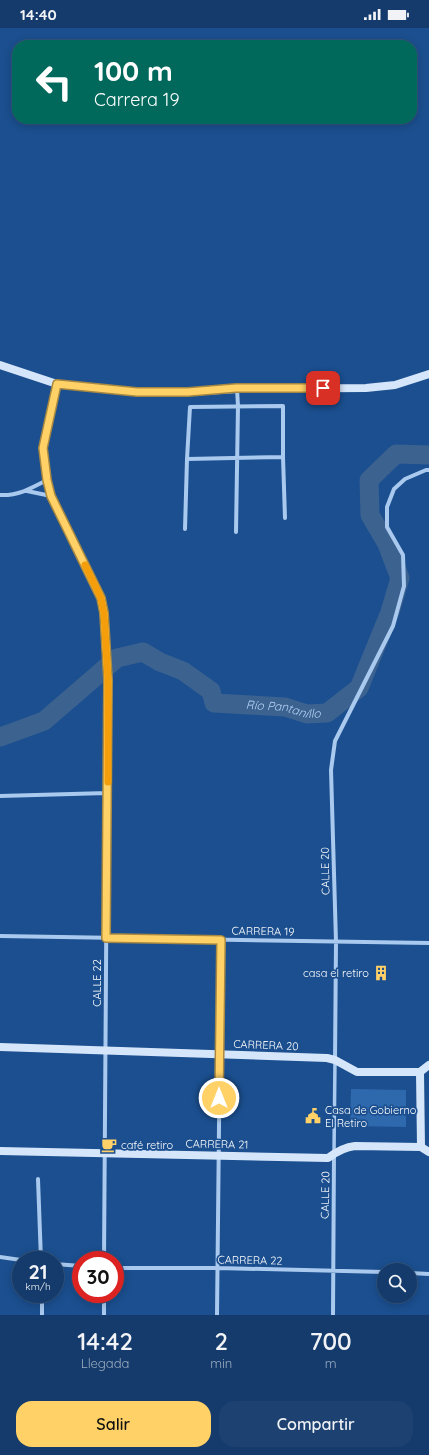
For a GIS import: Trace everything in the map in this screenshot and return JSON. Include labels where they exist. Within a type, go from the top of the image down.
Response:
[{"type":"main road","points":[[0,365],[57,384],[137,392],[188,392],[236,388],[366,388],[395,385],[429,374]]},
{"type":"main road","name":"CARRERA 20","points":[[0,1047],[328,1058],[358,1072],[420,1072]]},
{"type":"main road","points":[[429,1065],[420,1072],[421,1146],[429,1152]]},
{"type":"main road","name":"CARRERA 21","points":[[0,1151],[328,1158],[334,1153],[349,1146],[421,1146]]},
{"type":"street","name":"CALLE 22","points":[[57,384],[43,448],[47,480],[51,496],[101,598],[106,632],[108,680],[108,793],[104,1251]]},
{"type":"street","points":[[236,388],[238,406],[236,532]]},
{"type":"street","points":[[185,529],[190,407],[283,406],[282,457],[285,518]]},
{"type":"street","points":[[187,459],[282,457]]},
{"type":"street","name":"CALLE 20","points":[[333,1315],[336,942],[331,770],[335,741],[393,626],[404,586],[403,555],[387,527],[387,506],[394,489],[405,479],[429,470]]},
{"type":"street","points":[[0,495],[12,495],[27,491],[47,480]]},
{"type":"street","points":[[27,491],[51,496]]},
{"type":"street","points":[[0,796],[108,793]]},
{"type":"street","name":"CARRERA 19","points":[[0,936],[429,943]]},
{"type":"street","points":[[218,1315],[221,940]]},
{"type":"street","points":[[38,1179],[41,1251]]},
{"type":"street","points":[[0,1257],[12,1259]]},
{"type":"street","name":"CARRERA 22","points":[[124,1268],[218,1268],[377,1272]]},
{"type":"street","points":[[417,1273],[429,1274]]},
{"type":"street","points":[[42,1303],[42,1315]]},
{"type":"street","points":[[104,1303],[104,1315]]},
{"type":"shaded area","points":[[351,1089],[406,1090],[406,1127],[350,1126]]},
{"type":"waterway","name":"Río Pantanillo","points":[[0,737],[44,721],[117,658],[143,652],[160,662],[183,671],[211,691],[214,703],[285,707],[307,714],[327,713],[359,688],[390,612],[400,578],[387,544],[370,515],[369,480],[396,454],[429,455]]},
{"type":"slow traffic","points":[[85,565],[101,598],[104,613],[108,680],[108,782]]},
{"type":"place","name":"casa el retiro","points":[[381,973]]},
{"type":"place","name":"Casa de Gobierno El Retiro","points":[[313,1116]]},
{"type":"place","name":"café retiro","points":[[109,1145]]},
{"type":"route","points":[[219,1098],[221,940],[106,938],[108,680],[104,613],[101,598],[51,496],[44,466],[43,448],[57,384],[137,392],[188,392],[236,388],[323,388]]}]
